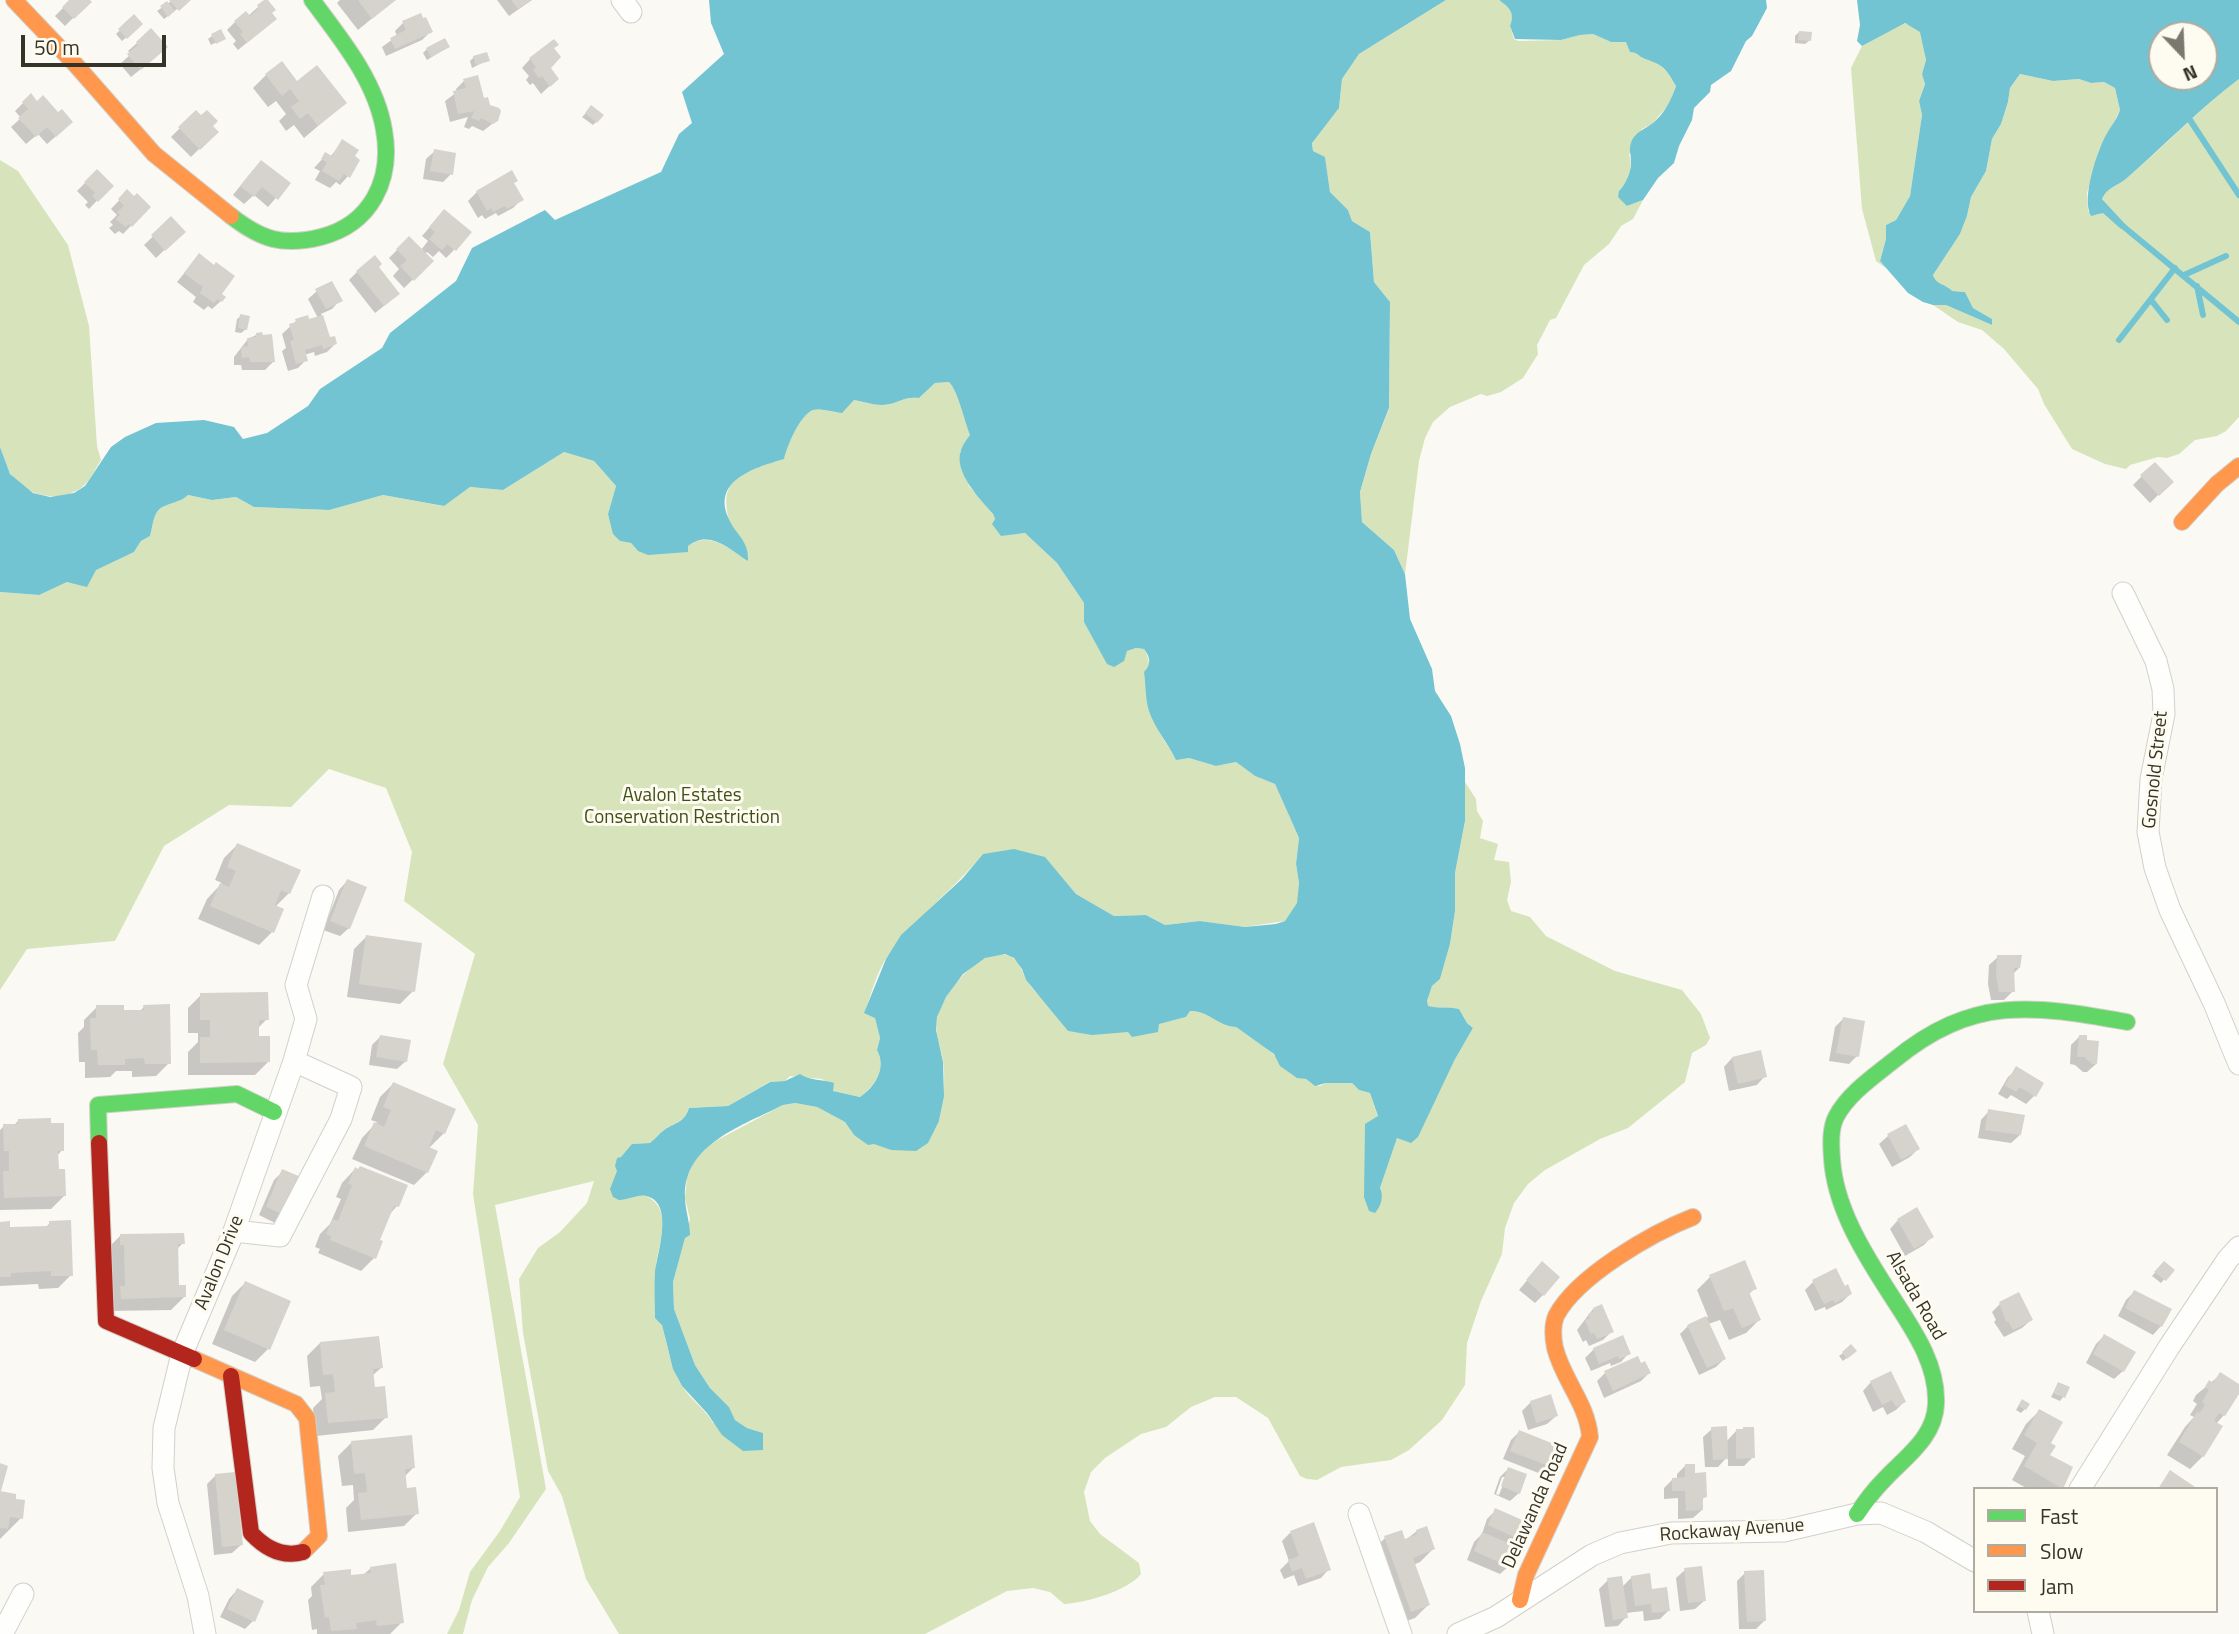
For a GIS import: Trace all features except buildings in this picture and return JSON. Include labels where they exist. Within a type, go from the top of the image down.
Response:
[{"type":"street","points":[[14,0],[165,164],[252,231],[279,241],[293,242],[310,241],[339,232],[360,218],[381,188],[387,157],[381,114],[367,82],[349,50],[312,0]]},
{"type":"street","points":[[2182,522],[2217,484],[2239,466]]},
{"type":"street","name":"Gosnold Street","points":[[2123,593],[2156,661],[2163,689],[2164,714],[2151,779],[2148,832],[2155,868],[2170,910],[2214,1003],[2239,1064]]},
{"type":"street","name":"Avalon Drive","points":[[205,1634],[198,1596],[168,1503],[163,1468],[164,1428],[182,1354],[234,1231],[294,1061],[306,1019],[296,985],[323,896]]},
{"type":"street","name":"Alsada Road","points":[[1857,1514],[1874,1489],[1920,1443],[1932,1425],[1936,1389],[1925,1352],[1863,1248],[1837,1189],[1831,1160],[1835,1119],[1843,1106],[1861,1088],[1899,1056],[1940,1027],[2013,1008],[2066,1012],[2127,1022]]},
{"type":"street","points":[[234,1231],[280,1236],[341,1119],[351,1087],[294,1061]]},
{"type":"street","points":[[231,1376],[251,1533],[262,1545],[284,1555],[304,1552],[320,1536],[307,1418],[296,1404],[106,1321],[98,1105],[237,1094],[274,1112]]},
{"type":"street","name":"Delawanda Road","points":[[1520,1600],[1526,1575],[1590,1437],[1590,1423],[1586,1412],[1555,1351],[1553,1336],[1556,1316],[1581,1287],[1620,1256],[1675,1223],[1693,1217]]},
{"type":"street","points":[[2081,1487],[2169,1348],[2228,1259],[2239,1247]]},
{"type":"street","name":"Rockaway Avenue","points":[[1458,1634],[1496,1617],[1591,1555],[1633,1540],[1671,1533],[1784,1531],[1857,1514],[1881,1513],[1904,1522],[1973,1560]]},
{"type":"street","points":[[1359,1514],[1401,1634]]},
{"type":"street","points":[[2,1634],[12,1606]]},
{"type":"street","points":[[2038,1613],[2043,1634]]},
{"type":"green space","points":[[1446,0],[1499,0],[1510,11],[1510,26],[1514,39],[1518,41],[1561,40],[1593,34],[1611,42],[1626,42],[1644,59],[1655,60],[1676,86],[1669,104],[1652,124],[1642,129],[1629,155],[1629,174],[1619,191],[1627,206],[1643,200],[1633,219],[1621,226],[1609,244],[1584,265],[1556,318],[1550,320],[1537,345],[1538,354],[1523,378],[1501,392],[1487,396],[1481,394],[1450,407],[1433,422],[1425,438],[1419,461],[1405,574],[1394,550],[1362,522],[1360,492],[1371,454],[1389,409],[1390,302],[1374,282],[1370,232],[1352,221],[1348,210],[1330,192],[1325,158],[1313,151],[1312,142],[1339,108],[1342,79],[1359,54]]},
{"type":"green space","points":[[1903,23],[1921,32],[1926,60],[1922,74],[1925,83],[1919,101],[1922,115],[1910,196],[1896,220],[1886,225],[1886,239],[1880,261],[1887,269],[1876,261],[1862,209],[1851,68],[1862,46]]},
{"type":"green space","points":[[2020,74],[2053,81],[2079,79],[2091,83],[2104,82],[2115,88],[2120,110],[2099,151],[2087,193],[2088,211],[2097,215],[2103,212],[2125,225],[2102,199],[2104,195],[2239,79],[2239,417],[2226,431],[2217,436],[2195,440],[2179,454],[2167,458],[2158,457],[2130,465],[2126,469],[2105,464],[2072,449],[2044,404],[2038,389],[2004,349],[1982,330],[1958,322],[1933,305],[1946,305],[1992,325],[1992,319],[1973,308],[1965,292],[1951,291],[1937,282],[1933,275],[1960,234],[1971,197],[1986,171],[1992,139],[2001,124],[2010,88]]},
{"type":"green space","points":[[0,160],[18,171],[68,245],[89,326],[97,446],[101,460],[85,484],[64,495],[43,495],[16,481],[5,463],[0,447]]},
{"type":"green space","name":"Avalon Estates Conservation Restriction","points":[[949,382],[958,399],[970,435],[960,452],[969,486],[993,514],[1001,535],[1025,533],[1057,563],[1084,603],[1084,622],[1127,651],[1144,649],[1149,664],[1158,729],[1176,759],[1189,758],[1216,766],[1236,762],[1255,776],[1275,784],[1299,838],[1296,864],[1298,903],[1285,921],[1245,927],[1200,921],[1165,925],[1146,915],[1114,916],[1076,894],[1044,857],[983,854],[909,930],[880,970],[865,1012],[875,1018],[880,1038],[877,1050],[881,1063],[875,1082],[865,1093],[860,1097],[833,1091],[832,1086],[822,1079],[790,1076],[785,1081],[769,1082],[728,1106],[689,1108],[681,1119],[650,1143],[632,1144],[643,1195],[653,1201],[662,1218],[656,1283],[667,1347],[682,1386],[713,1423],[763,1433],[747,1428],[735,1420],[729,1407],[710,1388],[695,1365],[674,1309],[673,1282],[690,1219],[685,1198],[687,1177],[694,1161],[710,1144],[783,1105],[795,1103],[817,1107],[845,1122],[854,1135],[891,1150],[939,1121],[944,1076],[937,1019],[947,996],[966,972],[990,956],[1002,954],[1016,960],[1029,984],[1068,1031],[1099,1033],[1128,1030],[1186,1017],[1190,1011],[1197,1011],[1236,1027],[1268,1049],[1294,1075],[1320,1086],[1326,1083],[1352,1083],[1359,1090],[1370,1093],[1378,1117],[1364,1197],[1380,1188],[1397,1137],[1454,1061],[1473,1028],[1459,1009],[1427,1006],[1432,986],[1440,979],[1450,944],[1455,911],[1455,873],[1465,821],[1465,782],[1476,799],[1477,811],[1483,821],[1480,838],[1498,844],[1494,860],[1509,862],[1511,882],[1507,900],[1511,911],[1530,917],[1546,936],[1615,971],[1682,990],[1701,1014],[1710,1038],[1706,1045],[1692,1053],[1685,1082],[1628,1128],[1600,1139],[1545,1170],[1528,1184],[1514,1203],[1505,1228],[1502,1254],[1481,1301],[1467,1343],[1465,1385],[1442,1420],[1409,1450],[1391,1460],[1341,1467],[1317,1480],[1307,1479],[1300,1476],[1268,1418],[1236,1397],[1215,1397],[1191,1407],[1166,1427],[1141,1434],[1105,1458],[1091,1472],[1084,1492],[1090,1521],[1100,1534],[1139,1563],[1141,1574],[1135,1580],[1106,1595],[1064,1604],[1050,1592],[1033,1588],[1007,1591],[925,1634],[619,1634],[586,1579],[562,1496],[548,1471],[523,1333],[519,1279],[538,1248],[560,1232],[587,1203],[594,1181],[495,1205],[546,1489],[509,1543],[488,1567],[472,1600],[463,1634],[447,1634],[459,1610],[470,1572],[500,1531],[520,1497],[473,1194],[478,1125],[443,1064],[475,954],[404,901],[412,852],[386,788],[329,769],[291,807],[229,805],[164,846],[115,941],[27,949],[0,990],[0,592],[38,595],[134,552],[141,541],[150,536],[157,512],[188,495],[212,500],[236,497],[254,507],[328,510],[383,495],[443,506],[470,487],[503,490],[564,452],[594,461],[616,486],[608,514],[620,541],[631,543],[638,551],[688,551],[688,546],[695,542],[708,540],[739,555],[728,516],[728,491],[744,474],[783,459],[795,432],[808,413],[819,409],[841,413],[854,400],[880,405],[919,398],[935,383]]},
{"type":"water","points":[[709,0],[1446,0],[1359,54],[1342,79],[1339,108],[1312,143],[1313,151],[1325,157],[1330,192],[1348,210],[1352,221],[1370,232],[1374,282],[1390,302],[1389,408],[1360,492],[1362,522],[1394,550],[1405,574],[1410,619],[1432,669],[1435,691],[1451,716],[1460,744],[1465,768],[1465,821],[1455,873],[1455,911],[1450,944],[1440,979],[1432,986],[1427,1001],[1428,1006],[1459,1009],[1473,1028],[1418,1137],[1411,1143],[1397,1138],[1380,1188],[1381,1201],[1375,1213],[1369,1211],[1364,1197],[1365,1124],[1378,1116],[1370,1093],[1359,1090],[1352,1083],[1326,1083],[1315,1086],[1306,1079],[1297,1078],[1280,1066],[1274,1054],[1236,1027],[1196,1011],[1190,1011],[1186,1017],[1159,1024],[1158,1032],[1132,1037],[1128,1032],[1092,1035],[1068,1031],[1026,980],[1014,958],[1005,954],[985,958],[963,974],[946,997],[937,1017],[936,1030],[943,1062],[944,1096],[939,1121],[928,1143],[916,1151],[891,1150],[874,1144],[868,1145],[854,1135],[845,1122],[817,1107],[795,1103],[783,1105],[734,1129],[705,1150],[694,1163],[687,1179],[685,1197],[690,1235],[685,1238],[673,1282],[674,1309],[695,1365],[710,1388],[729,1407],[735,1420],[747,1428],[763,1433],[763,1450],[743,1451],[722,1435],[707,1413],[682,1386],[673,1369],[662,1325],[655,1318],[655,1273],[662,1230],[660,1208],[655,1200],[646,1196],[619,1200],[613,1197],[610,1189],[617,1171],[617,1158],[632,1144],[650,1143],[681,1120],[689,1108],[728,1106],[770,1082],[785,1081],[800,1074],[834,1083],[833,1091],[860,1097],[865,1093],[875,1082],[881,1064],[877,1050],[880,1038],[875,1018],[864,1013],[886,959],[901,935],[962,879],[983,854],[1014,849],[1045,857],[1076,894],[1114,916],[1146,915],[1165,925],[1200,921],[1245,927],[1276,924],[1285,921],[1297,903],[1299,883],[1296,864],[1299,838],[1275,784],[1255,776],[1236,762],[1216,766],[1189,758],[1176,760],[1149,711],[1144,672],[1149,660],[1144,649],[1127,651],[1124,661],[1114,667],[1107,664],[1084,622],[1084,603],[1057,563],[1025,533],[1001,536],[992,524],[995,519],[993,514],[969,485],[961,467],[961,450],[970,435],[958,399],[949,382],[935,383],[919,398],[880,405],[854,400],[842,413],[819,409],[808,413],[795,432],[784,459],[740,477],[726,493],[728,517],[744,542],[748,561],[712,540],[696,541],[688,546],[688,552],[648,555],[638,551],[631,543],[620,541],[613,534],[608,514],[616,486],[594,461],[564,452],[503,490],[470,487],[444,506],[383,495],[329,510],[254,507],[236,497],[212,500],[188,495],[160,509],[154,517],[150,536],[141,541],[134,552],[96,570],[87,587],[67,582],[39,595],[0,592],[0,447],[10,474],[33,493],[50,497],[74,493],[85,486],[111,447],[125,437],[156,423],[204,420],[234,427],[243,439],[267,433],[308,406],[320,389],[382,348],[390,333],[456,281],[472,248],[545,210],[555,220],[661,172],[679,134],[692,123],[682,92],[724,54],[711,23]]},
{"type":"water","points":[[1499,0],[1766,0],[1767,8],[1731,71],[1711,85],[1710,92],[1694,108],[1692,120],[1674,163],[1658,178],[1643,200],[1627,206],[1618,197],[1630,169],[1632,140],[1664,111],[1676,86],[1660,65],[1630,52],[1626,42],[1611,42],[1593,34],[1561,40],[1515,39],[1510,26],[1510,11]]},
{"type":"water","points":[[1857,0],[2239,0],[2239,79],[2104,195],[2102,199],[2126,225],[2121,229],[2103,213],[2091,216],[2088,208],[2091,175],[2098,152],[2120,110],[2115,88],[2104,82],[2091,83],[2079,79],[2053,81],[2020,74],[2010,88],[2001,124],[1992,139],[1986,171],[1971,197],[1960,234],[1933,275],[1952,291],[1965,292],[1973,308],[1992,319],[1992,325],[1946,305],[1923,302],[1908,293],[1880,261],[1886,239],[1886,225],[1896,220],[1910,196],[1922,115],[1919,101],[1925,84],[1922,74],[1926,60],[1920,32],[1905,23],[1862,46],[1857,41],[1860,25]]},
{"type":"waterway","points":[[2190,120],[2239,195]]},
{"type":"waterway","points":[[2124,227],[2239,322]]},
{"type":"waterway","points":[[2184,275],[2226,256]]},
{"type":"waterway","points":[[2119,340],[2175,268]]},
{"type":"waterway","points":[[2197,286],[2203,315]]},
{"type":"waterway","points":[[2151,300],[2167,320]]},
{"type":"traffic: fast","points":[[231,216],[251,230],[273,239],[291,241],[321,237],[353,222],[375,197],[381,182],[386,148],[380,112],[356,61],[312,0]]},
{"type":"traffic: fast","points":[[1857,1514],[1924,1437],[1930,1427],[1936,1404],[1927,1358],[1913,1329],[1868,1259],[1838,1194],[1831,1143],[1836,1117],[1862,1086],[1922,1040],[1977,1015],[2032,1009],[2127,1022]]},
{"type":"traffic: fast","points":[[99,1143],[98,1105],[237,1094],[274,1112]]},
{"type":"traffic: slow","points":[[14,0],[154,154],[231,216]]},
{"type":"traffic: slow","points":[[2182,522],[2217,484],[2239,466]]},
{"type":"traffic: slow","points":[[1520,1600],[1526,1575],[1590,1437],[1580,1402],[1563,1371],[1555,1348],[1553,1332],[1556,1316],[1566,1301],[1598,1271],[1637,1245],[1693,1217]]},
{"type":"traffic: slow","points":[[194,1359],[296,1404],[307,1418],[319,1536],[303,1552]]},
{"type":"traffic: jam","points":[[99,1143],[106,1321],[194,1359]]},
{"type":"traffic: jam","points":[[231,1376],[251,1533],[262,1543],[281,1553],[303,1552]]}]
